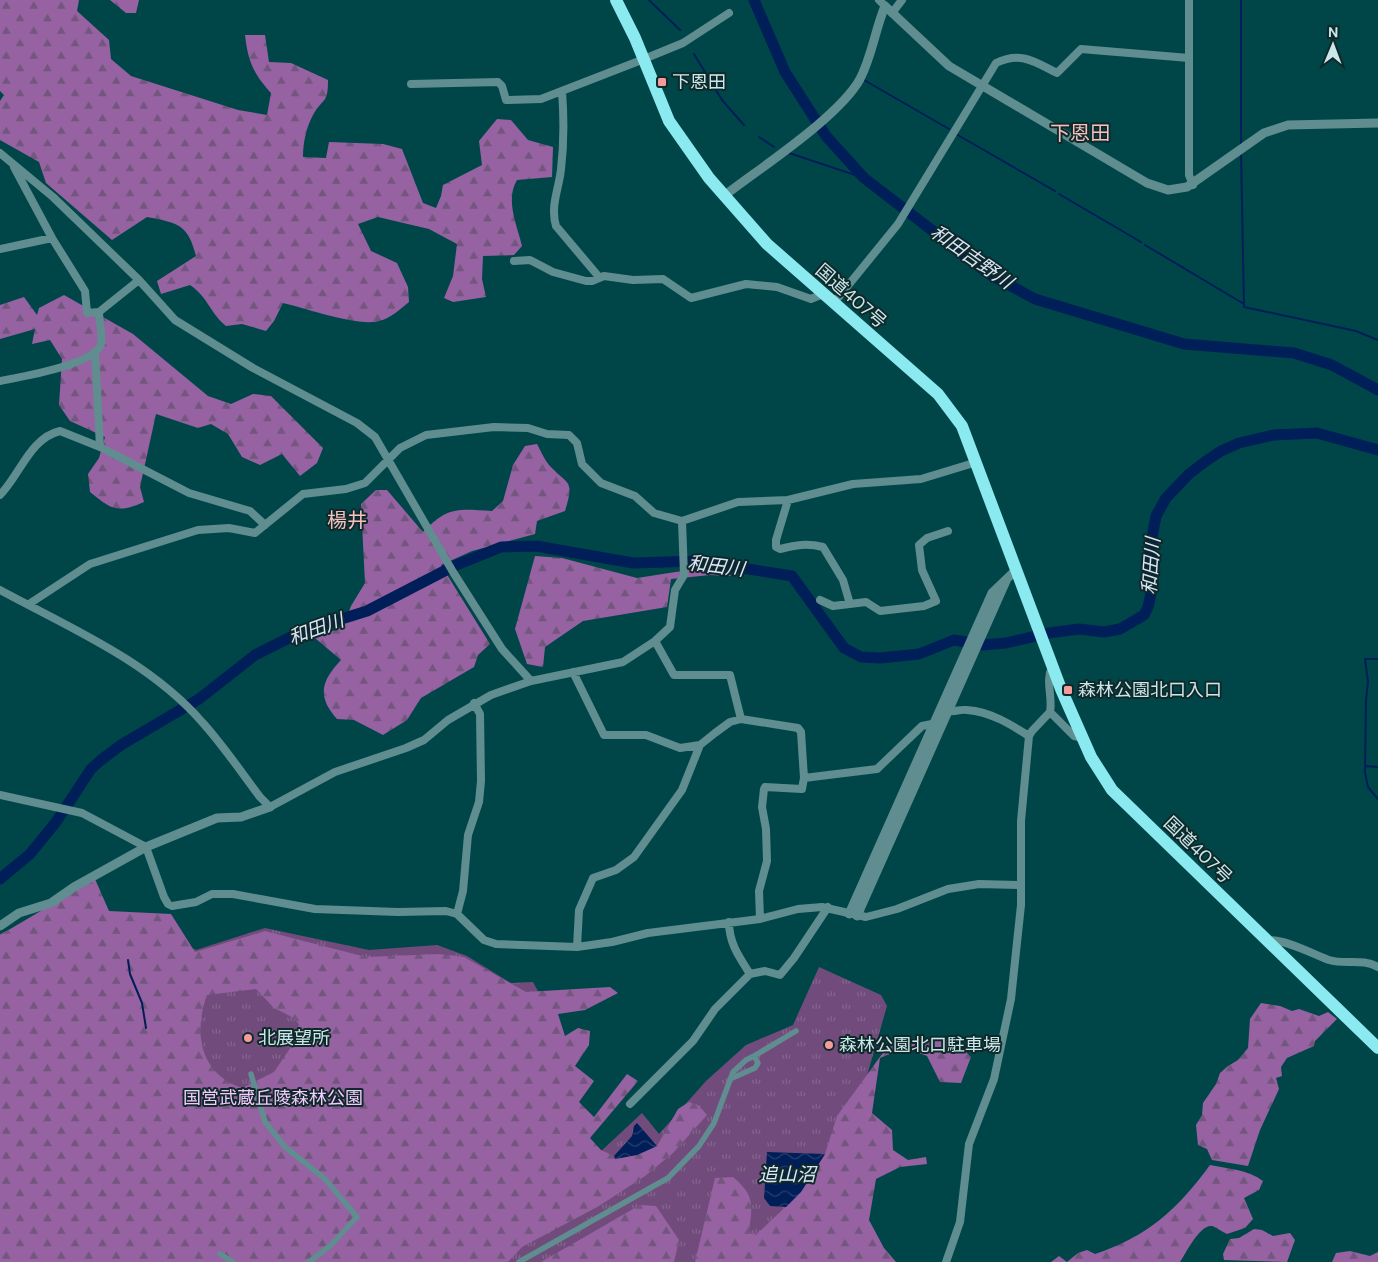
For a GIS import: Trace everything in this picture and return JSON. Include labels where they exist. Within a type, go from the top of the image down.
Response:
[{"type":"highway","name":"国道407号","points":[[616,0],[627,20],[669,121],[688,151],[724,196],[767,244],[833,304],[938,394],[950,407],[962,426],[977,462],[1011,574],[1041,636],[1052,667],[1091,757],[1112,790],[1378,1048]]},
{"type":"street","points":[[885,6],[902,0]]},
{"type":"street","points":[[1189,0],[1189,175],[1193,185]]},
{"type":"street","points":[[885,6],[943,61],[1147,183],[1168,190],[1180,190],[1193,185],[1243,146],[1273,129],[1295,124],[1378,123]]},
{"type":"street","points":[[724,196],[828,115],[859,80],[867,63],[885,6]]},
{"type":"street","points":[[410,84],[498,82],[502,86],[506,100],[541,100],[677,46],[729,13]]},
{"type":"street","points":[[833,304],[882,247],[899,223],[981,85],[996,64],[1006,59],[1026,57],[1057,73],[1081,49],[1190,58]]},
{"type":"street","points":[[562,91],[561,168],[554,200],[554,217],[556,226],[599,277]]},
{"type":"street","points":[[4,157],[86,292],[87,312],[99,312],[139,280]]},
{"type":"street","points":[[4,157],[53,197],[139,280],[175,320],[253,368],[357,423],[375,437],[452,572],[502,649],[531,681]]},
{"type":"street","points":[[0,249],[52,238]]},
{"type":"street","points":[[514,261],[530,260],[553,272],[586,282],[592,282],[599,277],[610,276],[633,280],[663,279],[691,298],[746,284],[777,287],[811,299],[823,294]]},
{"type":"street","points":[[0,381],[55,369],[95,352],[101,343],[99,312]]},
{"type":"street","points":[[95,352],[100,447]]},
{"type":"street","points":[[29,604],[90,564],[198,530],[229,528],[255,533],[303,494],[346,489],[365,483],[400,448],[426,435],[484,428],[528,428],[547,434],[569,435],[576,443],[582,464],[601,483],[635,496],[654,513],[682,521],[738,502],[788,500],[853,484],[921,479],[977,462]]},
{"type":"street","points":[[0,495],[35,447],[55,432],[60,431],[100,447],[189,494],[250,510],[265,525]]},
{"type":"street","points":[[788,500],[776,540],[776,547],[780,549],[799,544],[822,547],[843,580],[850,604]]},
{"type":"street","points":[[0,926],[19,913],[51,903],[74,887],[146,847],[218,818],[241,816],[270,807],[335,772],[424,740],[448,720],[474,703],[508,688],[531,681],[623,662],[655,642],[670,627],[675,590],[684,575],[682,521]]},
{"type":"street","points":[[820,600],[833,606],[866,602],[880,611],[924,606],[936,601],[922,570],[919,545],[927,538],[948,531]]},
{"type":"street","points":[[853,915],[942,711],[1011,574]]},
{"type":"street","points":[[1,592],[29,604],[115,652],[157,680],[202,722],[260,797],[270,807]]},
{"type":"street","points":[[655,642],[674,675],[730,675],[741,719]]},
{"type":"street","points":[[946,1262],[960,1222],[969,1144],[994,1079],[1007,1023],[1021,905],[1021,821],[1029,736],[1050,712],[1052,704],[1049,680],[1052,667]]},
{"type":"street","points":[[573,672],[604,734],[646,735],[680,748],[700,745],[730,722],[741,719],[798,728],[801,732],[804,778],[802,789],[765,787],[764,789],[762,807],[766,828],[768,861],[759,891],[760,919]]},
{"type":"street","points":[[457,914],[463,891],[468,835],[479,802],[481,781],[480,714],[474,703]]},
{"type":"street","points":[[942,711],[966,710],[988,715],[1004,720],[1029,736]]},
{"type":"street","points":[[853,915],[932,724],[942,711]]},
{"type":"street","points":[[1050,712],[1074,736],[1083,738]]},
{"type":"street","points":[[804,778],[877,769],[922,726],[932,724]]},
{"type":"street","points":[[578,947],[579,910],[593,878],[616,870],[634,857],[682,790],[700,745]]},
{"type":"street","points":[[0,795],[82,813],[146,847],[164,897],[168,904],[172,906],[196,902],[212,894],[233,894],[315,909],[398,912],[437,910],[457,914],[484,940],[496,944],[578,947],[612,942],[648,933],[760,919],[798,909],[828,908],[853,915],[884,914],[948,889],[979,884],[1020,885]]},
{"type":"street","points":[[630,1104],[693,1041],[715,1009],[750,974],[765,971],[780,975],[828,908]]},
{"type":"street","points":[[729,922],[729,936],[732,944],[750,974]]},
{"type":"street","points":[[1267,941],[1277,940],[1330,960],[1347,963],[1360,962],[1378,967]]},
{"type":"street","points":[[519,1262],[668,1178],[699,1146],[714,1123],[730,1079],[738,1067],[796,1031]]},
{"type":"street","points":[[730,1079],[755,1068],[758,1063],[754,1056]]},
{"type":"street","points":[[252,1074],[265,1122],[285,1148],[325,1179],[357,1217],[331,1245],[309,1262]]},
{"type":"street","points":[[221,1255],[233,1262]]},
{"type":"green space","points":[[0,0],[79,0],[77,11],[109,40],[111,59],[131,76],[238,110],[267,115],[271,93],[252,66],[245,35],[265,35],[269,62],[291,63],[328,80],[326,97],[313,115],[307,130],[303,157],[326,158],[329,142],[383,144],[402,149],[423,203],[436,208],[443,185],[482,165],[479,141],[497,119],[511,120],[528,140],[553,147],[552,177],[517,180],[512,196],[512,204],[522,246],[514,255],[483,256],[482,279],[486,297],[453,302],[444,298],[453,276],[457,244],[429,229],[378,217],[358,224],[371,251],[397,263],[408,287],[409,302],[395,313],[379,321],[358,321],[283,303],[274,321],[266,331],[242,324],[226,326],[216,316],[201,295],[190,285],[161,294],[157,281],[196,256],[193,245],[185,231],[167,221],[147,217],[112,240],[46,183],[39,162],[0,140],[0,101],[4,95],[0,91]]},
{"type":"green space","points":[[110,0],[139,0],[136,13],[126,13]]},
{"type":"green space","points":[[64,295],[133,334],[208,396],[231,404],[253,394],[271,396],[323,448],[317,463],[300,476],[282,454],[260,465],[242,457],[228,434],[211,424],[198,428],[156,414],[140,487],[144,502],[121,509],[109,506],[90,492],[88,474],[99,458],[105,437],[70,421],[59,405],[62,359],[50,340],[32,344],[35,329],[0,339],[0,305],[24,297],[37,315],[39,308]]},
{"type":"green space","points":[[537,444],[549,465],[568,484],[569,493],[565,511],[537,521],[535,534],[472,551],[441,565],[490,644],[478,655],[474,667],[421,698],[407,720],[383,735],[354,720],[337,719],[326,703],[324,688],[329,674],[341,660],[315,638],[343,627],[351,606],[365,583],[361,504],[376,490],[387,490],[423,532],[447,513],[462,510],[492,511],[503,501],[513,465],[525,446]]},
{"type":"green space","points":[[535,556],[562,558],[637,578],[695,569],[726,570],[731,576],[710,575],[671,579],[667,607],[583,621],[545,647],[543,667],[527,664],[515,629]]},
{"type":"green space","name":"国営武蔵丘陵森林公園","points":[[95,879],[109,911],[171,914],[195,952],[265,931],[366,957],[439,954],[464,957],[526,992],[610,987],[618,993],[585,1010],[558,1014],[565,1036],[578,1028],[590,1031],[589,1045],[575,1066],[594,1081],[579,1102],[594,1117],[627,1074],[638,1081],[590,1138],[601,1150],[614,1156],[615,1159],[637,1155],[657,1146],[678,1109],[689,1102],[699,1106],[707,1115],[673,1153],[645,1176],[599,1206],[522,1247],[508,1262],[0,1262],[0,935]],"holes":[[[256,989],[274,1008],[292,1017],[299,1024],[293,1044],[274,1072],[242,1088],[228,1082],[217,1073],[209,1062],[204,1050],[201,1024],[207,995]]]},
{"type":"green space","name":"国営武蔵丘陵森林公園","points":[[54,909],[112,941],[162,934],[196,950],[265,928],[369,950],[437,945],[467,956],[511,983],[533,982],[554,1021],[550,1093],[598,1154],[642,1113],[659,1134],[706,1081],[746,1045],[793,1025],[819,967],[881,995],[887,1006],[856,1114],[852,1213],[889,1262],[0,1262],[0,934]]},
{"type":"green space","points":[[1261,1003],[1280,1006],[1292,1011],[1299,1009],[1319,1016],[1328,1012],[1337,1019],[1315,1041],[1314,1046],[1287,1058],[1281,1067],[1282,1076],[1276,1078],[1279,1089],[1260,1130],[1248,1166],[1212,1160],[1207,1149],[1198,1145],[1196,1125],[1202,1115],[1203,1103],[1216,1084],[1220,1073],[1238,1060],[1248,1048],[1250,1019]]},
{"type":"green space","points":[[940,1037],[959,1045],[971,1057],[961,1083],[940,1082],[927,1056],[905,1048],[880,1058],[872,1113],[892,1130],[893,1150],[908,1160],[926,1157],[927,1164],[900,1167],[876,1179],[869,1220],[884,1248],[896,1262],[695,1262],[715,1178],[733,1177],[745,1189],[751,1207],[749,1230],[756,1235],[801,1192],[825,1154],[837,1116],[893,1039]]},
{"type":"green space","points":[[1210,1165],[1244,1172],[1263,1181],[1259,1190],[1244,1198],[1253,1219],[1245,1228],[1227,1234],[1212,1226],[1207,1227],[1198,1234],[1180,1262],[1067,1262],[1078,1253],[1087,1250],[1095,1254],[1114,1247],[1146,1230],[1160,1220],[1186,1195]]},
{"type":"green space","points":[[640,1205],[656,1206],[679,1240],[674,1262],[541,1262]]},
{"type":"green space","points":[[1254,1229],[1262,1230],[1273,1236],[1290,1233],[1295,1240],[1287,1262],[1224,1260],[1223,1254],[1230,1239],[1239,1238]]},
{"type":"green space","points":[[1350,1251],[1370,1256],[1378,1252],[1378,1262],[1332,1262],[1336,1253]]},
{"type":"green space","points":[[1059,1256],[1067,1262],[1051,1262]]},
{"type":"water","points":[[637,1123],[657,1146],[637,1155],[615,1159],[614,1156],[632,1136],[634,1126]]},
{"type":"water","name":"追山沼","points":[[767,1152],[825,1154],[801,1192],[786,1207],[770,1206],[764,1198]]},
{"type":"waterway","points":[[649,0],[680,30]]},
{"type":"waterway","name":"和田吉野川","points":[[754,0],[785,72],[826,136],[864,178],[989,274],[1035,299],[1184,344],[1294,353],[1332,365],[1378,390]]},
{"type":"waterway","name":"和田吉野川","points":[[1241,0],[1241,145]]},
{"type":"waterway","points":[[694,54],[722,100],[744,125]]},
{"type":"waterway","points":[[864,80],[949,129]]},
{"type":"waterway","points":[[956,134],[1055,191]]},
{"type":"waterway","points":[[759,137],[774,147]]},
{"type":"waterway","name":"和田吉野川","points":[[1241,152],[1244,307],[1356,331],[1378,340]]},
{"type":"waterway","points":[[789,153],[864,178]]},
{"type":"waterway","points":[[1059,194],[1141,242]]},
{"type":"waterway","points":[[1145,245],[1244,304]]},
{"type":"waterway","name":"和田川","points":[[0,879],[30,854],[56,822],[91,769],[101,760],[121,745],[199,699],[255,655],[303,631],[367,611],[454,566],[501,547],[536,546],[633,563],[698,561],[792,576],[844,648],[861,657],[880,658],[919,654],[954,640],[983,645],[1006,643],[1049,633],[1079,629],[1104,632],[1120,629],[1144,615],[1151,593],[1150,548],[1156,516],[1166,498],[1189,474],[1221,451],[1239,443],[1274,435],[1317,433],[1378,450]]},
{"type":"waterway","points":[[1378,659],[1365,659],[1368,682],[1365,773],[1368,787],[1378,799]]},
{"type":"waterway","points":[[1365,766],[1378,767]]},
{"type":"waterway","points":[[128,960],[130,974],[142,1003],[146,1028]]},
{"type":"place","name":"下恩田","points":[[662,82]]},
{"type":"place","name":"森林公園北口入口","points":[[1068,690]]},
{"type":"place","name":"北展望所","points":[[248,1038]]},
{"type":"place","name":"森林公園北口駐車場","points":[[829,1045]]},
{"type":"district","name":"下恩田","points":[[1080,133]]},
{"type":"district","name":"楊井","points":[[347,520]]}]
